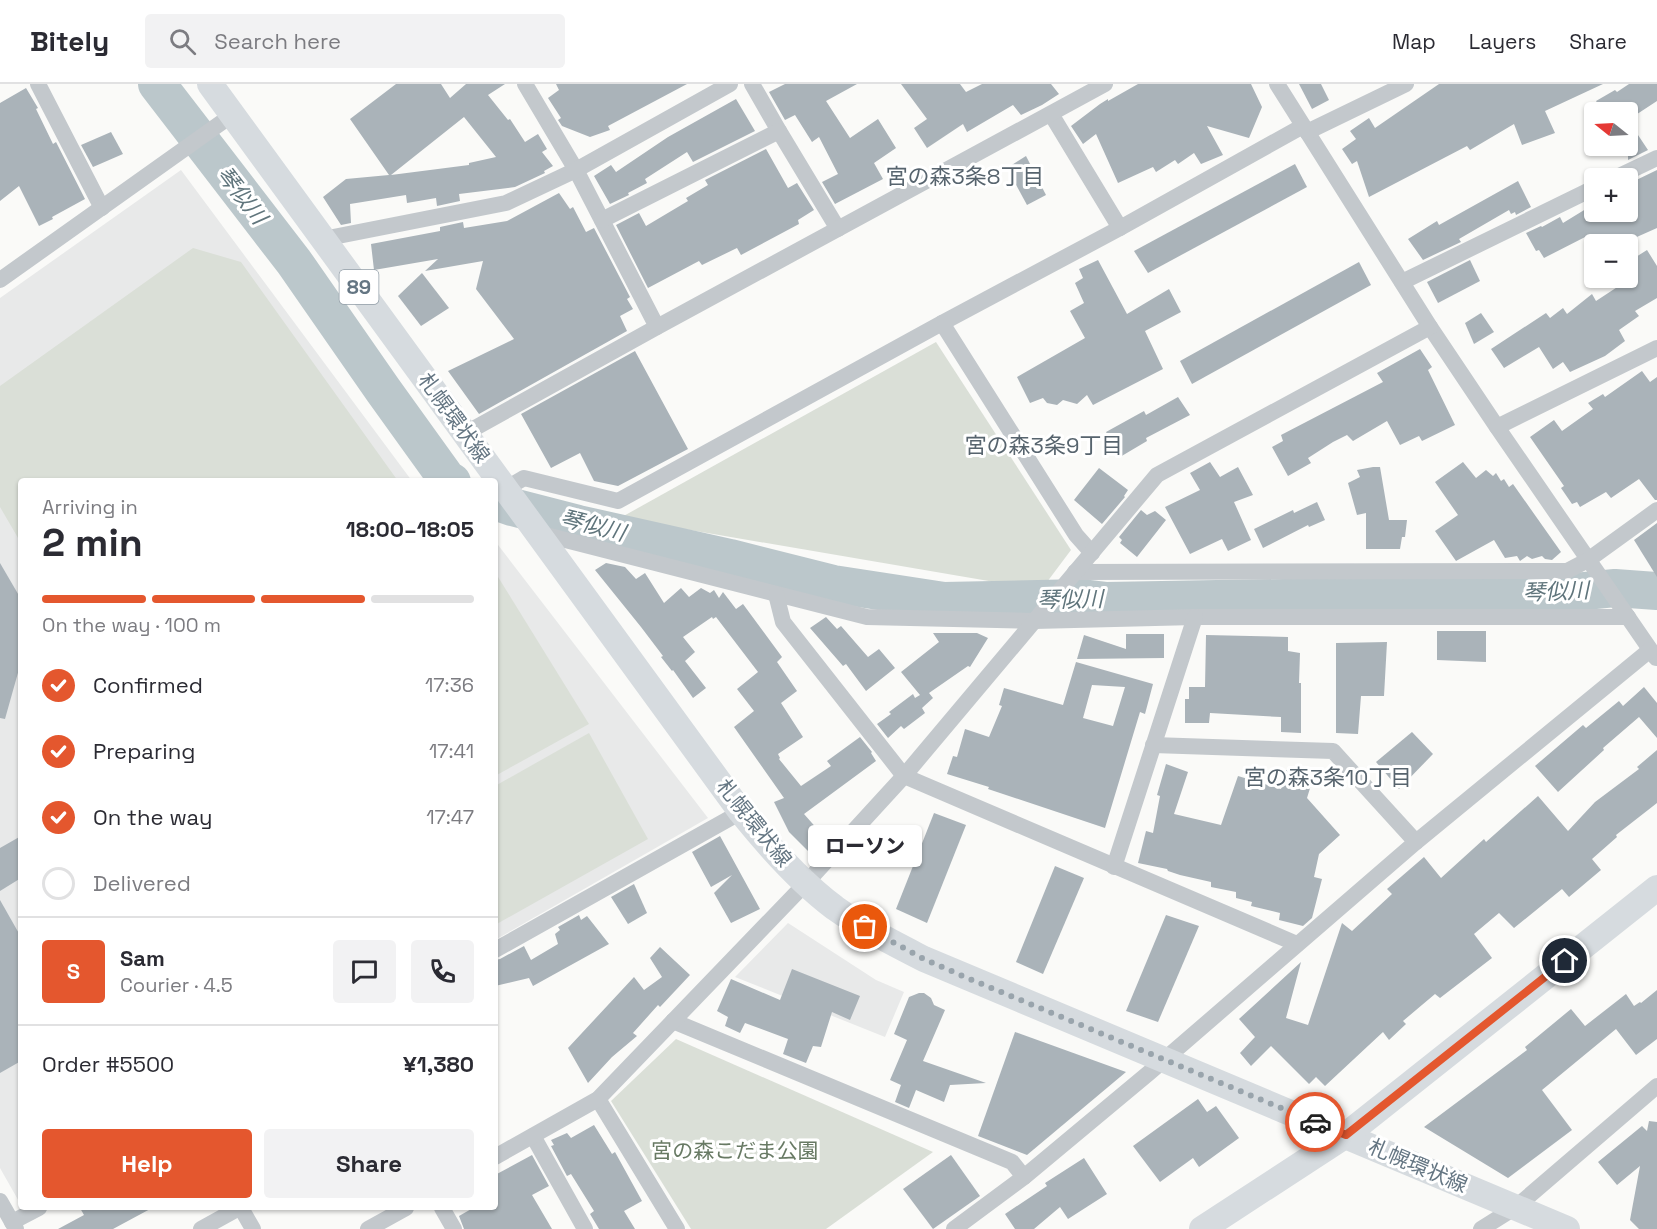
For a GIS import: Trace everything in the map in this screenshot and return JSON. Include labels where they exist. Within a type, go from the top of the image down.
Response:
[{"type":"main road","name":"札幌環状線","points":[[210,84],[223,122],[323,239],[498,478]]},
{"type":"main road","name":"札幌環状線","points":[[498,479],[741,812],[781,859],[834,906],[865,927],[924,959],[1568,1229]]},
{"type":"main road","points":[[1202,1229],[1346,1135],[1657,888]]},
{"type":"street","points":[[38,84],[102,208]]},
{"type":"street","points":[[525,84],[576,170],[657,327]]},
{"type":"street","points":[[323,239],[506,203],[576,170],[730,84]]},
{"type":"street","points":[[752,84],[838,229]]},
{"type":"street","points":[[466,433],[1105,84]]},
{"type":"street","points":[[954,1229],[1024,1177],[1164,1060],[1416,842],[1654,654],[1430,327],[1277,84]]},
{"type":"street","points":[[506,490],[524,478],[618,501],[942,323],[1306,129],[1406,84]]},
{"type":"street","points":[[1051,114],[1120,228]]},
{"type":"street","points":[[0,280],[223,122]]},
{"type":"street","points":[[602,220],[779,132]]},
{"type":"street","points":[[1636,168],[1657,158]]},
{"type":"street","points":[[1402,282],[1584,193]]},
{"type":"street","points":[[942,323],[1076,536],[1092,553]]},
{"type":"street","points":[[498,1155],[598,1100],[806,883],[904,776],[1157,475],[1430,327]]},
{"type":"street","points":[[1497,427],[1657,348]]},
{"type":"street","points":[[1070,578],[1567,571],[1588,560],[1657,510]]},
{"type":"street","points":[[535,530],[867,617],[1040,614],[1195,617],[1628,617]]},
{"type":"street","points":[[776,594],[783,622],[904,776],[1297,944]]},
{"type":"street","points":[[1114,867],[1195,617]]},
{"type":"street","points":[[1153,746],[1334,751],[1416,842]]},
{"type":"street","points":[[498,948],[741,812]]},
{"type":"street","points":[[673,1021],[1012,1162],[1024,1177]]},
{"type":"street","points":[[1481,1229],[1516,1207],[1657,1086]]},
{"type":"street","points":[[598,1100],[677,1229]]},
{"type":"street","points":[[533,1136],[585,1229]]},
{"type":"street","points":[[0,1201],[14,1226],[36,1210]]},
{"type":"street","points":[[201,1229],[236,1210]]},
{"type":"street","points":[[241,1210],[253,1229]]},
{"type":"street","points":[[368,1229],[402,1210]]},
{"type":"street","points":[[443,1210],[454,1229]]},
{"type":"shaded area","points":[[181,170],[410,478],[18,478],[18,1200],[0,1168],[0,298]]},
{"type":"shaded area","points":[[498,545],[708,818],[498,938]]},
{"type":"shaded area","points":[[788,923],[876,980],[904,992],[885,1037],[735,977]]},
{"type":"green space","points":[[193,248],[241,262],[396,478],[18,478],[18,538],[0,507],[0,386]]},
{"type":"green space","points":[[936,342],[1071,550],[1041,590],[620,518]]},
{"type":"green space","points":[[498,577],[589,724],[498,774]]},
{"type":"green space","points":[[589,733],[648,839],[498,923],[498,784]]},
{"type":"green space","name":"宮の森こだま公園","points":[[676,1039],[933,1152],[826,1229],[691,1229],[611,1101]]},
{"type":"building","points":[[396,84],[441,84],[450,98],[466,84],[505,84],[488,95],[508,120],[510,119],[525,142],[538,134],[547,149],[542,152],[553,166],[544,171],[545,173],[515,187],[459,194],[460,201],[437,206],[436,198],[407,203],[406,195],[350,204],[351,223],[341,225],[323,197],[346,179],[389,175],[350,119]],"holes":[[[464,117],[496,157],[469,163],[469,165],[391,175]]]},
{"type":"building","points":[[556,84],[687,84],[608,126],[610,130],[590,137],[562,126],[558,120],[561,118],[548,98],[559,90]]},
{"type":"building","points":[[785,84],[857,84],[826,101],[850,138],[878,119],[896,148],[874,163],[883,179],[835,204],[822,182],[838,174],[819,137],[812,142],[795,115],[785,120],[769,92]]},
{"type":"building","points":[[901,84],[960,84],[966,92],[982,84],[1051,84],[1059,94],[1021,115],[1013,105],[967,132],[963,124],[927,148],[914,128],[927,119]]},
{"type":"building","points":[[1138,84],[1251,84],[1262,107],[1249,138],[1207,126],[1223,155],[1201,164],[1194,153],[1178,164],[1175,160],[1156,172],[1153,167],[1118,183],[1096,134],[1083,144],[1071,126],[1100,104]]},
{"type":"building","points":[[1299,84],[1321,84],[1329,100],[1312,109]]},
{"type":"building","points":[[1439,84],[1603,84],[1545,111],[1555,133],[1522,145],[1514,124],[1470,150],[1467,146],[1369,197],[1357,161],[1352,164],[1342,149],[1356,139],[1350,131],[1369,118],[1375,128]]},
{"type":"building","points":[[1629,84],[1657,84],[1657,101],[1638,113],[1638,102],[1596,101]]},
{"type":"building","points":[[26,88],[38,108],[36,109],[53,144],[56,142],[85,199],[39,226],[19,186],[0,201],[0,103]]},
{"type":"building","points":[[736,99],[755,131],[693,162],[687,152],[645,179],[647,183],[610,204],[594,176],[611,165],[616,172],[668,137]]},
{"type":"building","points":[[111,132],[123,154],[93,167],[81,145]]},
{"type":"building","points":[[1638,135],[1648,150],[1638,155]]},
{"type":"building","points":[[766,149],[788,188],[797,183],[814,210],[798,220],[799,224],[741,255],[737,248],[702,265],[699,261],[648,288],[616,225],[639,213],[646,226],[688,201],[686,198],[708,185],[705,180]]},
{"type":"building","points":[[1026,156],[1046,195],[1027,205],[1007,168]]},
{"type":"building","points":[[1295,164],[1307,187],[1148,273],[1134,251]]},
{"type":"building","points":[[1657,170],[1657,228],[1638,236],[1638,234],[1584,234],[1584,238],[1544,258],[1539,250],[1536,251],[1526,233],[1560,217],[1563,223],[1584,210],[1584,222],[1638,222],[1638,179]]},
{"type":"building","points":[[1518,181],[1531,207],[1516,215],[1515,212],[1511,214],[1509,210],[1459,239],[1461,242],[1423,260],[1408,239],[1437,221],[1439,225]]},
{"type":"building","points":[[559,193],[570,209],[573,207],[586,232],[594,228],[630,297],[627,299],[633,309],[620,316],[627,331],[479,414],[448,371],[514,339],[476,289],[483,261],[425,271],[438,259],[374,270],[371,244],[440,231],[440,227],[463,222],[464,228],[507,221]]},
{"type":"building","points":[[1647,250],[1657,266],[1657,298],[1635,311],[1639,316],[1619,330],[1625,341],[1605,356],[1570,372],[1563,362],[1553,369],[1539,347],[1504,368],[1491,349],[1546,313],[1550,318],[1563,308],[1567,314],[1592,294],[1596,301],[1616,288],[1638,288],[1638,256]]},
{"type":"building","points":[[1098,260],[1127,314],[1169,289],[1181,312],[1145,331],[1163,369],[1093,405],[1087,395],[1077,404],[1063,400],[1057,405],[1047,403],[1043,398],[1030,403],[1017,377],[1085,338],[1070,311],[1084,303],[1075,283],[1083,278],[1079,269]]},
{"type":"building","points":[[1470,260],[1480,281],[1438,303],[1427,282]]},
{"type":"building","points":[[1359,262],[1371,285],[1192,384],[1180,361]]},
{"type":"building","points":[[422,273],[449,308],[421,326],[398,296]]},
{"type":"building","points":[[1481,313],[1494,332],[1474,344],[1465,323]]},
{"type":"building","points":[[1420,349],[1432,367],[1428,370],[1455,425],[1422,441],[1419,436],[1400,445],[1387,421],[1353,441],[1347,435],[1333,442],[1308,458],[1311,463],[1288,476],[1272,447],[1283,441],[1281,435],[1383,382],[1377,373]]},
{"type":"building","points":[[635,351],[688,449],[618,486],[594,481],[580,453],[551,468],[521,414]]},
{"type":"building","points":[[1642,371],[1650,382],[1657,377],[1657,500],[1639,479],[1611,498],[1606,492],[1580,507],[1577,502],[1572,504],[1561,488],[1564,486],[1530,437],[1554,420],[1562,431],[1593,409],[1588,403],[1603,394],[1605,397]]},
{"type":"building","points":[[1178,397],[1190,415],[1146,438],[1147,441],[1120,457],[1106,432],[1144,411],[1146,415]]},
{"type":"building","points":[[1210,462],[1220,477],[1238,467],[1253,495],[1234,502],[1251,540],[1228,551],[1222,539],[1190,554],[1165,507],[1200,490],[1190,473]]},
{"type":"building","points":[[1463,462],[1476,478],[1486,470],[1493,476],[1496,473],[1509,487],[1513,484],[1561,552],[1552,560],[1542,556],[1532,559],[1527,556],[1520,561],[1517,556],[1505,558],[1494,540],[1456,561],[1435,531],[1458,515],[1435,482]]},
{"type":"building","points":[[1380,467],[1389,520],[1407,520],[1405,537],[1402,537],[1400,549],[1366,549],[1366,513],[1357,515],[1348,483],[1360,477],[1357,470]]},
{"type":"building","points":[[1099,468],[1128,490],[1125,497],[1102,524],[1074,500]]},
{"type":"building","points":[[1317,502],[1325,520],[1309,527],[1308,525],[1263,548],[1254,529],[1293,510],[1294,513]]},
{"type":"building","points":[[1141,510],[1147,515],[1155,511],[1166,520],[1137,557],[1120,543],[1122,540],[1119,537]]},
{"type":"building","points":[[1657,523],[1657,577],[1634,540]]},
{"type":"building","points":[[0,563],[18,594],[18,673],[5,719],[0,718]]},
{"type":"building","points":[[606,563],[625,567],[636,579],[645,573],[664,603],[681,588],[689,597],[701,588],[710,593],[714,590],[719,598],[723,592],[736,609],[743,604],[782,657],[777,662],[797,691],[781,703],[803,737],[778,754],[779,759],[801,786],[831,766],[827,761],[860,737],[872,752],[876,761],[804,814],[827,840],[813,856],[789,832],[774,802],[784,798],[734,727],[754,711],[737,689],[758,672],[716,617],[713,619],[712,617],[683,637],[695,652],[685,661],[706,688],[693,698],[641,627],[595,570]]},
{"type":"building","points":[[826,617],[837,629],[841,626],[868,657],[879,649],[895,668],[866,691],[846,664],[843,666],[810,628]]},
{"type":"building","points":[[1437,631],[1486,631],[1486,662],[1437,660]]},
{"type":"building","points":[[933,633],[977,633],[988,638],[970,667],[968,666],[929,693],[933,698],[922,708],[925,713],[904,729],[901,726],[888,738],[877,724],[913,694],[915,698],[920,695],[901,672],[939,642]]},
{"type":"building","points":[[1126,634],[1164,634],[1164,658],[1077,659],[1084,635],[1126,649]]},
{"type":"building","points":[[1206,635],[1288,637],[1288,651],[1300,653],[1301,733],[1281,732],[1281,717],[1210,713],[1209,723],[1185,723],[1185,699],[1189,699],[1189,687],[1205,687]]},
{"type":"building","points":[[1387,642],[1384,696],[1361,696],[1358,734],[1336,733],[1336,643]]},
{"type":"building","points":[[1076,662],[1153,684],[1145,714],[1140,712],[1105,828],[947,774],[953,756],[957,757],[965,729],[989,737],[1002,706],[999,705],[1004,688],[1063,705]],"holes":[[[1092,685],[1125,687],[1113,726],[1083,718]]]},
{"type":"building","points":[[1644,687],[1657,703],[1657,738],[1639,717],[1558,792],[1535,766],[1583,725],[1586,728],[1619,701],[1623,706]]},
{"type":"building","points":[[1412,732],[1433,754],[1399,789],[1376,762]]},
{"type":"building","points":[[1657,750],[1657,803],[1616,835],[1617,837],[1592,859],[1601,870],[1569,897],[1562,889],[1514,928],[1499,913],[1474,934],[1492,958],[1440,998],[1435,994],[1403,1021],[1406,1024],[1389,1040],[1383,1032],[1325,1086],[1316,1077],[1309,1084],[1271,1046],[1251,1066],[1240,1053],[1255,1037],[1239,1019],[1301,962],[1286,1018],[1308,1025],[1342,923],[1352,931],[1392,894],[1387,889],[1424,857],[1441,878],[1484,839],[1486,842],[1538,796],[1568,831],[1595,802],[1639,769],[1637,767]]},
{"type":"building","points":[[1166,764],[1188,772],[1174,814],[1221,825],[1238,776],[1281,789],[1286,770],[1305,775],[1304,783],[1311,785],[1307,798],[1340,835],[1319,854],[1314,877],[1322,879],[1312,918],[1303,926],[1279,920],[1280,913],[1251,906],[1252,902],[1236,898],[1236,892],[1211,887],[1211,882],[1138,863],[1146,831],[1153,833],[1160,796],[1157,795]]},
{"type":"building","points":[[934,813],[966,825],[927,923],[896,909]]},
{"type":"building","points":[[720,836],[760,909],[731,923],[714,893],[732,875],[711,887],[692,852]]},
{"type":"building","points":[[18,838],[18,880],[0,891],[0,848]]},
{"type":"building","points":[[1055,866],[1084,878],[1043,974],[1016,962]]},
{"type":"building","points":[[634,884],[647,913],[628,924],[611,897]]},
{"type":"building","points":[[0,900],[18,932],[18,1063],[0,1073]]},
{"type":"building","points":[[579,915],[581,920],[587,916],[609,944],[533,986],[529,978],[498,985],[498,959],[524,946],[531,960],[558,944],[555,934],[560,930],[558,927]]},
{"type":"building","points":[[1166,915],[1199,926],[1158,1022],[1126,1011]]},
{"type":"building","points":[[660,947],[690,975],[633,1033],[637,1036],[612,1057],[588,1083],[568,1048],[634,977],[644,990],[662,977],[650,958]]},
{"type":"building","points":[[792,969],[860,996],[850,1020],[832,1012],[821,1047],[813,1046],[806,1063],[783,1054],[788,1039],[745,1023],[740,1033],[725,1026],[728,1017],[717,1011],[731,979],[780,1000]]},
{"type":"building","points":[[1657,990],[1657,1039],[1636,1055],[1616,1029],[1542,1090],[1572,1130],[1508,1178],[1424,1127],[1527,1050],[1525,1047],[1571,1009],[1585,1026],[1626,994],[1634,1006]]},
{"type":"building","points":[[924,993],[931,998],[934,1005],[945,1010],[923,1061],[986,1083],[950,1085],[944,1102],[916,1090],[909,1108],[895,1102],[901,1085],[890,1080],[907,1040],[894,1034],[909,997]]},
{"type":"building","points":[[1015,1032],[1126,1072],[1027,1155],[978,1136]]},
{"type":"building","points":[[1198,1099],[1207,1112],[1216,1106],[1239,1138],[1199,1167],[1193,1158],[1160,1182],[1133,1146]]},
{"type":"building","points":[[1649,1121],[1657,1122],[1657,1229],[1639,1229],[1630,1220],[1640,1166],[1617,1185],[1598,1162],[1642,1126],[1647,1131]]},
{"type":"building","points":[[594,1125],[612,1154],[615,1152],[642,1201],[624,1211],[635,1229],[599,1229],[590,1214],[594,1211],[571,1174],[567,1176],[551,1146],[554,1145],[551,1140],[567,1133],[571,1138]]},
{"type":"building","points":[[532,1155],[549,1186],[532,1195],[552,1229],[464,1229],[459,1216],[470,1210],[498,1210],[498,1173]]},
{"type":"building","points":[[951,1155],[980,1196],[933,1229],[903,1189]]},
{"type":"building","points":[[1084,1158],[1107,1194],[1068,1219],[1060,1207],[1034,1229],[1015,1229],[1005,1214],[1047,1186],[1045,1183]]},
{"type":"building","points":[[81,1210],[148,1210],[113,1229],[58,1229],[84,1215]]},
{"type":"waterway","name":"琴似川","points":[[157,84],[294,262],[446,478]]},
{"type":"waterway","name":"琴似川","points":[[498,502],[578,524],[833,584],[944,601],[1082,598],[1107,601],[1565,593],[1615,588],[1657,591]]},
{"type":"way so far","points":[[865,927],[894,944],[965,977],[1315,1122]]},
{"type":"place","name":"ローソン","points":[[865,927]]},
{"type":"district","name":"宮の森3条8丁目","points":[[965,176]]},
{"type":"district","name":"宮の森3条9丁目","points":[[1044,445]]},
{"type":"district","name":"宮の森3条10丁目","points":[[1328,777]]},
{"type":"route","points":[[1315,1122],[1346,1135],[1565,961]]}]
